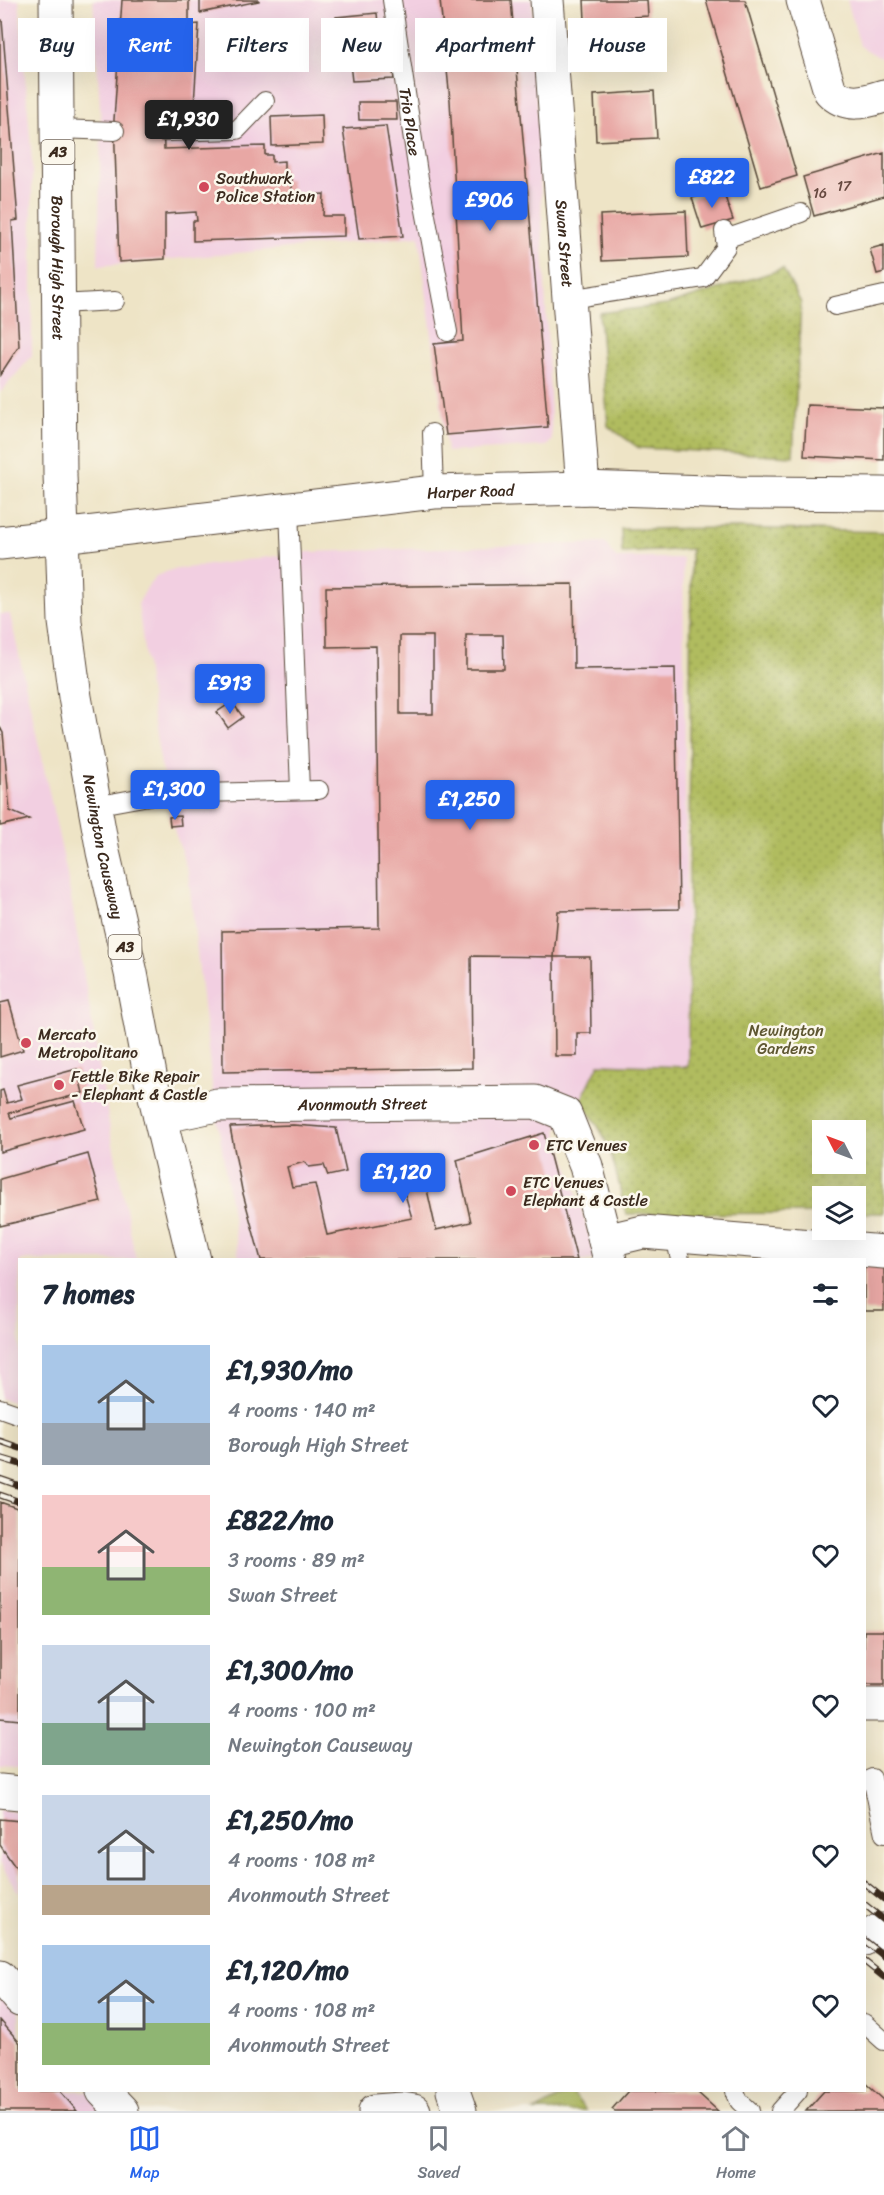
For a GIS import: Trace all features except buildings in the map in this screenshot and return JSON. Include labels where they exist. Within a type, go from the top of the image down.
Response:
[{"type":"main road","name":"Borough High Street","points":[[56,0],[61,536]]},
{"type":"main road","name":"Swan Street","points":[[547,0],[583,488]]},
{"type":"main road","points":[[803,0],[830,91],[837,98],[847,102],[865,102],[884,96]]},
{"type":"main road","name":"Harper Road","points":[[0,543],[434,492],[583,488],[739,493],[884,494]]},
{"type":"main road","name":"Newington Causeway","points":[[61,536],[65,622],[94,806],[160,1117],[194,1258]]},
{"type":"main road","name":"Avonmouth Street","points":[[160,1117],[217,1106],[534,1102],[565,1114],[586,1166],[607,1250]]},
{"type":"main road","points":[[607,1250],[643,1232],[678,1247],[764,1251],[884,1252]]},
{"type":"main road","points":[[866,1706],[884,1705]]},
{"type":"main road","points":[[0,1791],[18,1793]]},
{"type":"main road","points":[[866,1938],[884,1930]]},
{"type":"main road","points":[[0,1977],[18,1998]]},
{"type":"main road","points":[[104,2092],[122,2111]]},
{"type":"main road","points":[[407,2092],[415,2111]]},
{"type":"main road","points":[[453,2092],[460,2111]]},
{"type":"main road","points":[[375,2111],[402,2109],[415,2111]]},
{"type":"lane","name":"Trio Place","points":[[392,0],[418,173],[448,332]]},
{"type":"lane","points":[[163,132],[237,130],[265,101]]},
{"type":"lane","points":[[57,129],[115,131]]},
{"type":"lane","points":[[569,299],[703,278],[726,247],[724,235],[801,213]]},
{"type":"lane","points":[[835,306],[884,295]]},
{"type":"lane","points":[[59,304],[115,301]]},
{"type":"lane","points":[[432,433],[434,492]]},
{"type":"lane","points":[[289,509],[300,790]]},
{"type":"lane","points":[[94,806],[160,794],[319,790]]},
{"type":"lane","points":[[0,1408],[18,1413]]},
{"type":"lane","points":[[872,1778],[884,1834]]},
{"type":"lane","points":[[866,2025],[884,2041]]},
{"type":"lane","points":[[735,2092],[739,2101],[750,2111]]},
{"type":"lane","points":[[780,2111],[797,2092]]},
{"type":"shaded area","points":[[0,0],[19,0],[18,72],[25,72],[32,162],[32,356],[0,393]]},
{"type":"shaded area","points":[[93,0],[532,0],[533,18],[415,18],[415,72],[535,72],[552,440],[547,446],[447,452],[419,236],[98,266],[101,122]]},
{"type":"shaded area","points":[[847,0],[884,0],[884,57],[880,58],[860,46]]},
{"type":"shaded area","points":[[605,543],[616,558],[683,558],[688,1067],[599,1064],[580,1102],[557,1130],[596,1258],[239,1258],[212,1085],[188,872],[170,817],[153,718],[138,604],[156,576],[171,570],[307,552]]},
{"type":"shaded area","points":[[0,614],[10,614],[66,869],[110,1129],[136,1258],[18,1258],[18,1404],[0,1398]]},
{"type":"shaded area","points":[[0,1502],[18,1509],[18,1766],[0,1765]]},
{"type":"shaded area","points":[[0,1810],[18,1812],[18,1892],[0,1863]]},
{"type":"shaded area","points":[[0,1990],[18,2010],[18,2092],[91,2092],[107,2111],[0,2111]]},
{"type":"green space","points":[[783,269],[801,303],[793,456],[639,448],[608,426],[599,313],[667,305]]},
{"type":"green space","name":"Newington Gardens","points":[[739,528],[884,532],[884,1213],[866,1213],[866,1186],[812,1186],[812,1213],[626,1214],[606,1141],[591,1115],[580,1102],[599,1064],[688,1067],[691,549],[622,553],[621,529]]},
{"type":"green space","points":[[572,2092],[586,2111],[535,2111]]},
{"type":"railway","points":[[0,1441],[18,1447]]},
{"type":"railway","points":[[0,1458],[18,1463]]},
{"type":"railway","points":[[0,1479],[18,1485]]},
{"type":"railway","points":[[0,1495],[18,1501]]},
{"type":"railway","points":[[866,1885],[884,1899]]},
{"type":"railway","points":[[866,1906],[884,1920]]},
{"type":"railway","points":[[866,1942],[884,1956]]},
{"type":"railway","points":[[866,1963],[884,1977]]},
{"type":"place","name":"Southwark Police Station","points":[[204,187]]},
{"type":"place","name":"Mercato Metropolitano","points":[[26,1043]]},
{"type":"place","name":"Fettle Bike Repair - Elephant & Castle","points":[[59,1085]]},
{"type":"place","name":"ETC Venues","points":[[534,1145]]},
{"type":"place","name":"ETC Venues Elephant & Castle","points":[[511,1191]]}]
